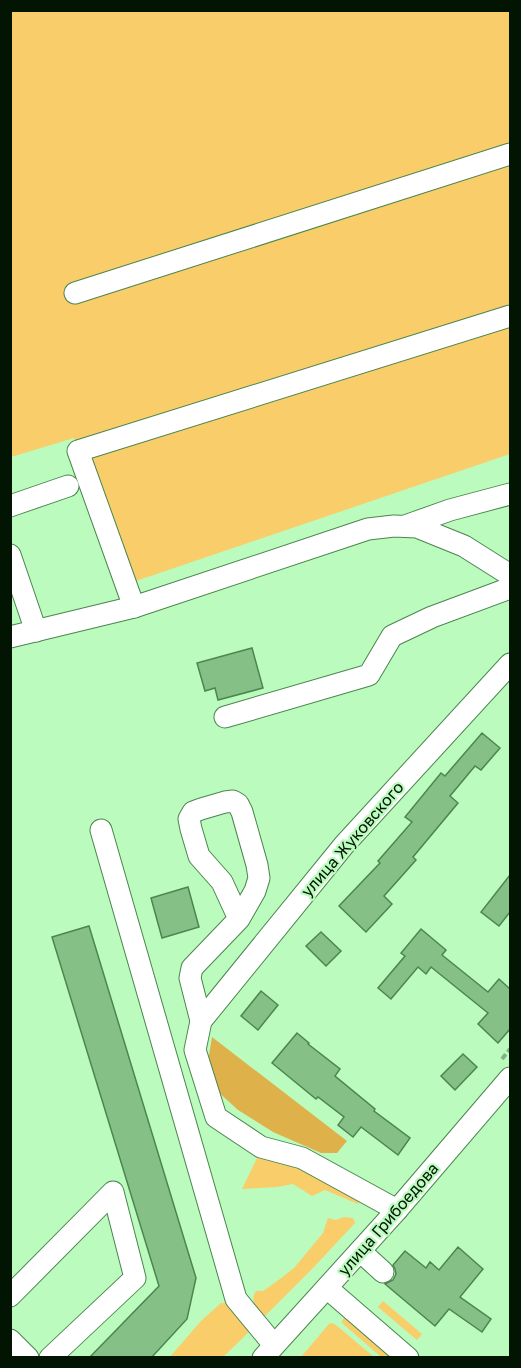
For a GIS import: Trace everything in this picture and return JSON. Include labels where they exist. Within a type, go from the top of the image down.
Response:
[{"type":"street","points":[[75,293],[510,154]]},
{"type":"street","points":[[134,607],[78,451],[510,316]]},
{"type":"street","points":[[10,506],[68,486]]},
{"type":"street","points":[[405,526],[450,510],[510,494]]},
{"type":"street","points":[[10,637],[134,607],[368,529],[394,526],[417,527],[464,546],[510,575]]},
{"type":"street","points":[[10,555],[36,631]]},
{"type":"street","points":[[225,717],[369,675],[392,636],[432,616],[510,588]]},
{"type":"street","name":"улица Жуковского","points":[[201,1021],[344,845],[510,664]]},
{"type":"street","points":[[239,919],[222,882],[199,856],[189,819],[193,812],[233,801],[238,804],[242,812],[259,878],[255,891],[239,919],[192,968],[190,978],[201,1021],[195,1050],[216,1117],[261,1148],[302,1158],[397,1210]]},
{"type":"street","points":[[101,830],[236,1299],[268,1352]]},
{"type":"street","name":"улица Грибоедова","points":[[268,1352],[397,1210],[510,1078]]},
{"type":"street","points":[[10,1296],[113,1192],[135,1278],[50,1358]]},
{"type":"street","points":[[360,1251],[383,1272]]},
{"type":"street","points":[[327,1288],[408,1358]]},
{"type":"street","points":[[10,1340],[28,1358]]},
{"type":"shaded area","points":[[11,11],[510,11],[510,454],[127,584],[74,438],[11,457]]},
{"type":"shaded area","points":[[212,1037],[347,1141],[337,1153],[321,1153],[273,1132],[238,1110],[216,1090],[207,1067]]},
{"type":"shaded area","points":[[259,1154],[280,1155],[364,1197],[358,1204],[325,1190],[312,1196],[293,1184],[242,1189]]},
{"type":"shaded area","points":[[344,1217],[353,1218],[355,1223],[265,1316],[254,1301],[256,1291],[263,1291],[294,1268],[323,1233],[328,1218],[336,1220]]},
{"type":"shaded area","points":[[383,1301],[422,1334],[417,1340],[378,1307]]},
{"type":"shaded area","points":[[221,1303],[230,1303],[251,1330],[223,1357],[169,1358],[201,1321]]},
{"type":"shaded area","points":[[345,1317],[391,1357],[381,1357],[342,1323]]},
{"type":"shaded area","points":[[332,1323],[336,1325],[374,1357],[301,1357]]},
{"type":"building","points":[[252,648],[263,688],[218,700],[215,688],[205,691],[197,663]]},
{"type":"building","points":[[482,733],[500,748],[481,770],[475,766],[450,796],[458,803],[413,857],[416,860],[384,896],[392,904],[366,932],[339,906],[380,863],[378,861],[412,822],[405,817],[441,773],[445,776]]},
{"type":"building","points":[[510,875],[510,912],[499,926],[481,912]]},
{"type":"building","points":[[188,887],[199,927],[162,938],[151,898]]},
{"type":"building","points":[[89,926],[196,1278],[187,1319],[151,1358],[89,1358],[159,1286],[52,937]]},
{"type":"building","points":[[421,929],[446,950],[442,955],[488,992],[499,979],[510,989],[510,1029],[498,1043],[478,1024],[488,1013],[431,967],[426,974],[418,967],[391,999],[378,988],[405,956],[401,953]]},
{"type":"building","points":[[321,932],[341,951],[326,966],[306,946]]},
{"type":"building","points":[[261,991],[278,1005],[258,1030],[241,1016]]},
{"type":"building","points":[[297,1033],[340,1069],[335,1076],[375,1109],[374,1111],[410,1138],[398,1155],[361,1127],[353,1137],[338,1125],[344,1117],[318,1097],[316,1099],[272,1063]]},
{"type":"building","points":[[463,1054],[477,1067],[455,1090],[441,1076]]},
{"type":"building","points":[[458,1247],[483,1269],[460,1297],[491,1319],[482,1332],[449,1309],[435,1326],[385,1284],[393,1280],[396,1274],[393,1265],[405,1251],[426,1268],[430,1262],[439,1270]]}]
